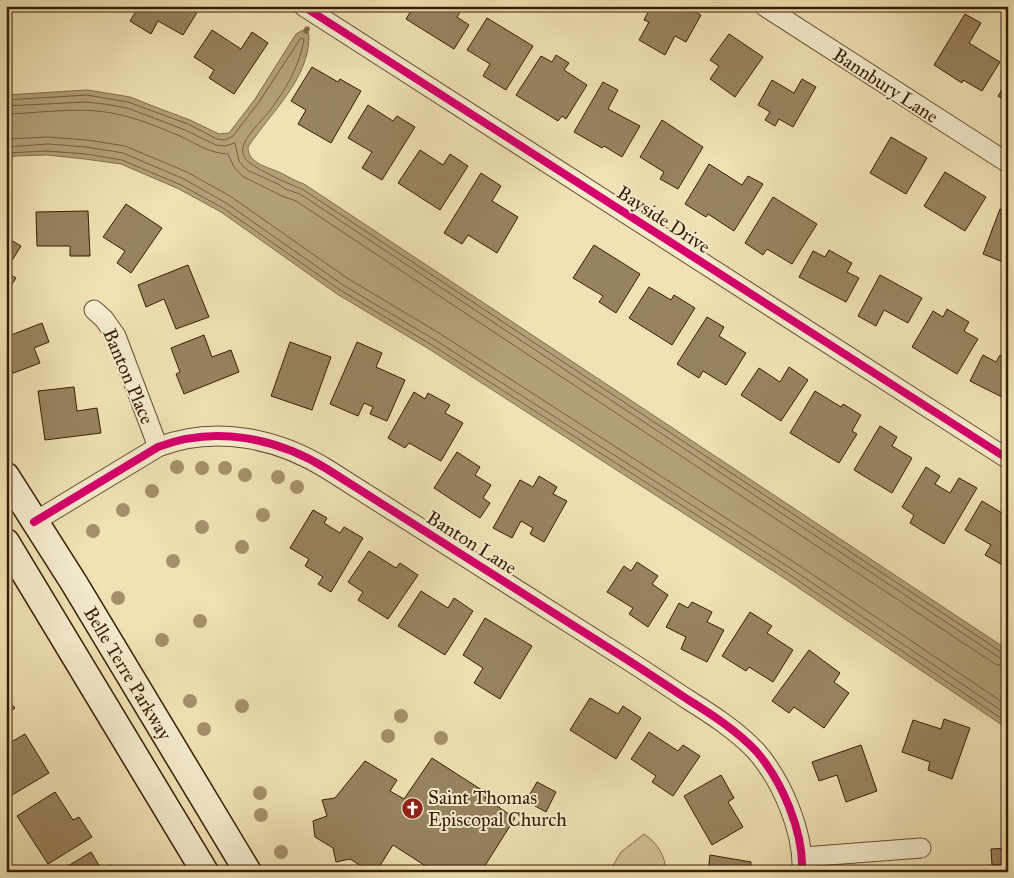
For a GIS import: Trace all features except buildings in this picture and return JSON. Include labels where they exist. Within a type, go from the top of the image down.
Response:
[{"type":"main road","name":"Belle Terre Parkway","points":[[6,476],[74,583],[198,786],[248,872]]},
{"type":"main road","name":"Belle Terre Parkway","points":[[6,542],[205,872]]},
{"type":"main road","points":[[166,806],[198,786]]},
{"type":"street","name":"Bayside Drive","points":[[303,6],[1008,459]]},
{"type":"street","name":"Bannbury Lane","points":[[764,6],[1008,163]]},
{"type":"street","name":"Banton Place","points":[[94,310],[104,318],[116,336],[158,447]]},
{"type":"street","name":"Banton Lane","points":[[34,522],[158,447],[178,440],[213,436],[246,438],[288,449],[328,469],[621,656],[713,716],[736,734],[756,751],[779,786],[791,813],[802,864]]},
{"type":"street","points":[[802,864],[921,848]]},
{"type":"shaded area","points":[[644,834],[660,850],[666,866],[666,872],[609,872],[621,852]]},
{"type":"water","points":[[303,30],[308,32],[309,36],[303,67],[287,95],[248,147],[249,153],[256,162],[304,184],[1008,650],[1008,729],[784,578],[429,349],[337,294],[221,212],[179,189],[121,164],[47,155],[6,158],[6,95],[87,90],[130,97],[190,120],[219,134],[229,133],[255,99],[296,34]]},
{"type":"cycle path","points":[[303,6],[1008,459]]},
{"type":"cycle path","points":[[34,522],[158,447],[180,440],[223,436],[245,438],[288,449],[308,458],[631,662],[732,729],[766,763],[783,792],[790,808],[799,840],[802,872]]},
{"type":"place","name":"Saint Thomas Episcopal Church","points":[[412,808]]}]
